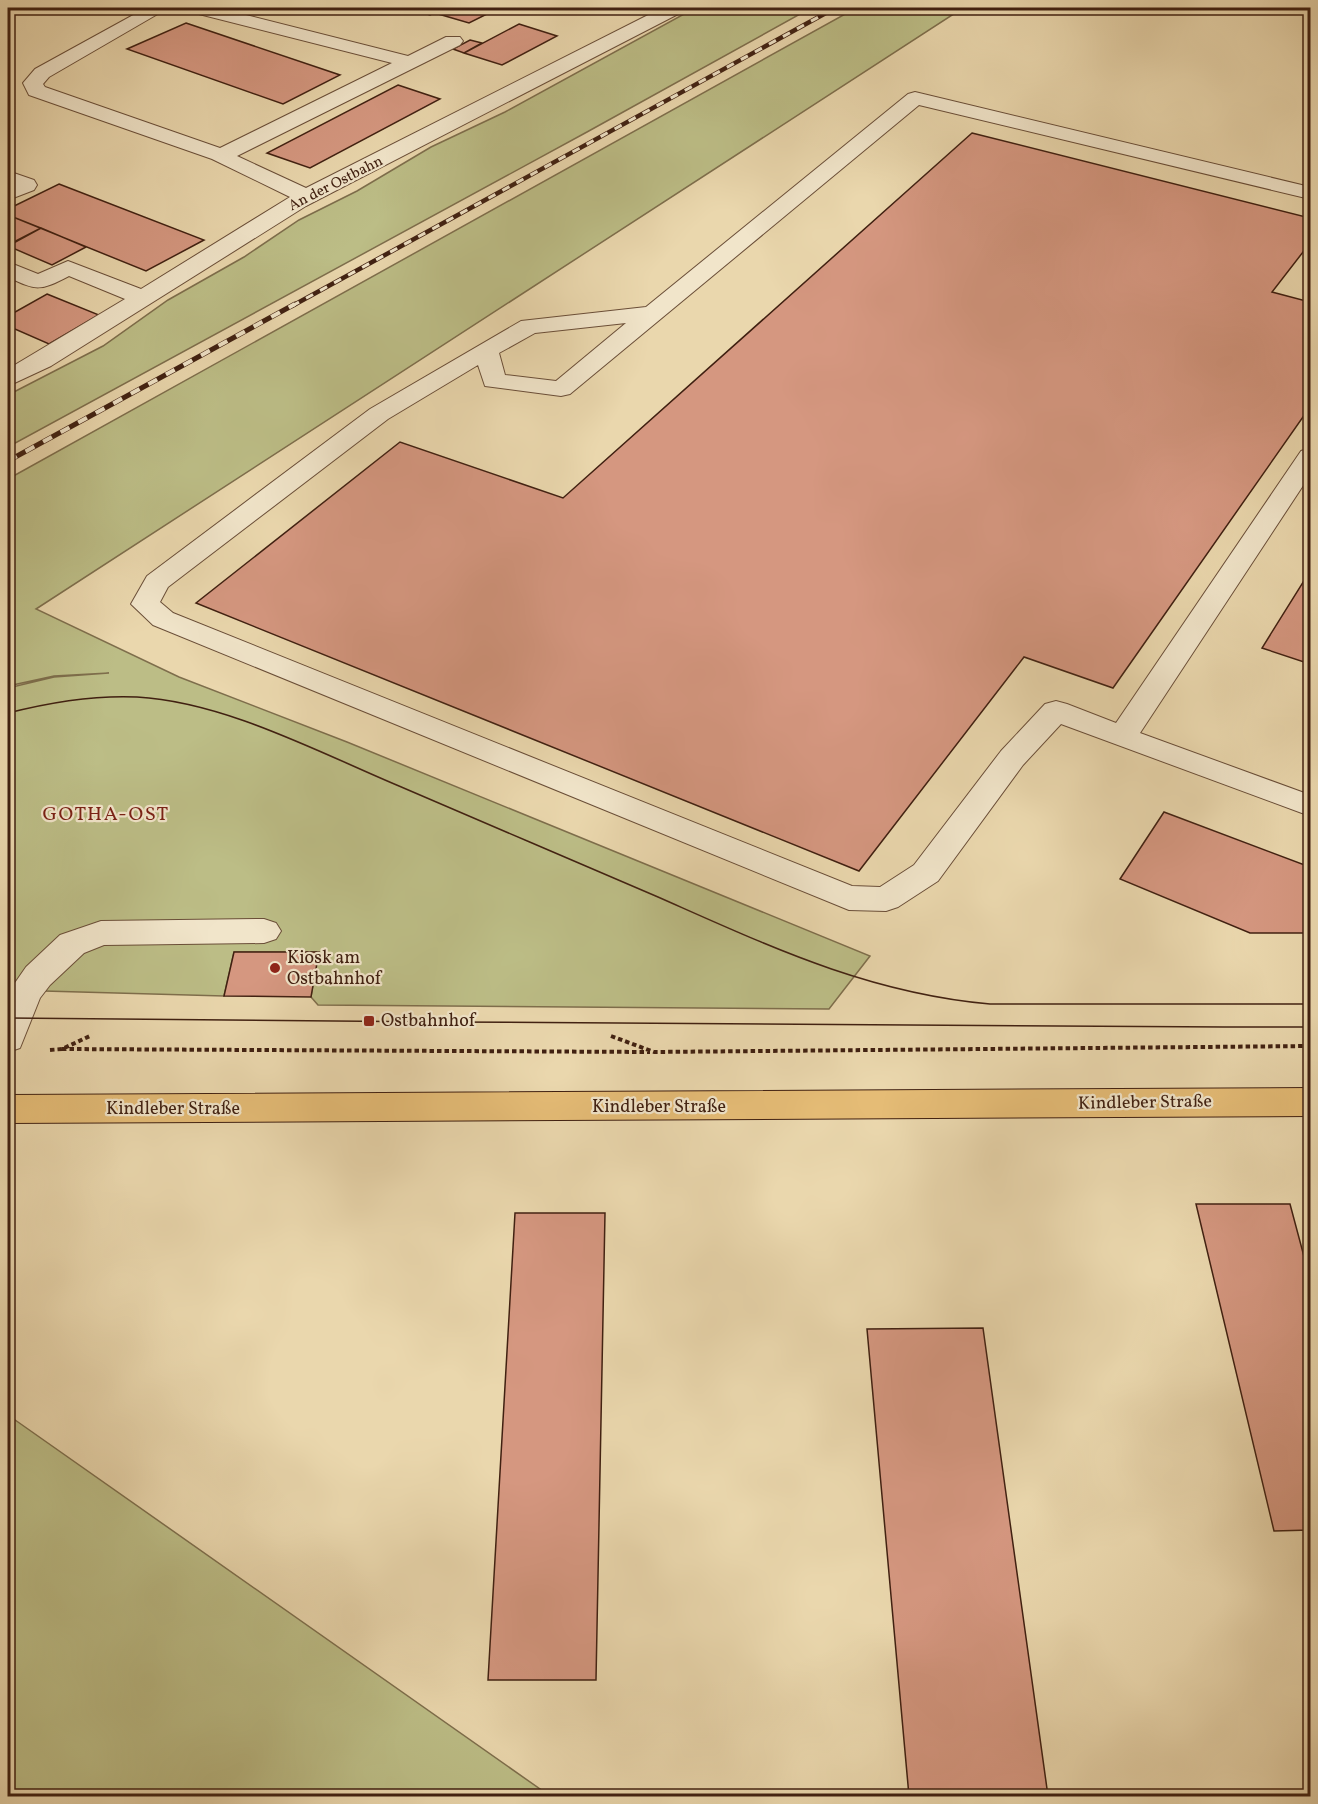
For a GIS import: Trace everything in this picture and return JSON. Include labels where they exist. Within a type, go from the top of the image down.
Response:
[{"type":"main road","name":"Kindleber Straße","points":[[8,1110],[1311,1102]]},
{"type":"lane","points":[[159,8],[42,73],[33,83],[36,91],[220,156],[307,197]]},
{"type":"lane","points":[[198,8],[410,62]]},
{"type":"lane","name":"An der Ostbahn","points":[[8,379],[42,361],[307,197],[675,8]]},
{"type":"lane","points":[[220,156],[453,41]]},
{"type":"lane","points":[[486,350],[494,381],[561,389],[915,98],[1311,193]]},
{"type":"lane","points":[[8,177],[26,185],[8,194]]},
{"type":"lane","points":[[8,269],[38,283],[68,268],[144,298]]},
{"type":"lane","points":[[651,314],[530,326],[486,350],[379,414],[156,582],[145,604],[163,619],[849,898],[886,898],[926,873],[1012,758],[1056,711],[1311,806]]},
{"type":"lane","points":[[1122,737],[1311,456]]},
{"type":"lane","points":[[8,1039],[24,994],[38,976],[72,944],[101,933],[264,931]]},
{"type":"path","points":[[611,1036],[654,1052]]},
{"type":"path","points":[[62,1049],[654,1052],[1311,1046]]},
{"type":"green space","points":[[695,8],[811,8],[8,447],[8,395],[103,346],[168,300],[244,257],[299,220],[357,191],[431,147],[505,112]]},
{"type":"green space","points":[[856,8],[963,8],[36,609],[179,677],[347,742],[870,956],[829,1009],[318,1005],[311,997],[318,952],[234,952],[224,996],[8,990],[8,688],[54,677],[109,673],[54,676],[8,686],[8,479]]},
{"type":"green space","points":[[8,1415],[550,1796],[8,1796]]},
{"type":"building","points":[[446,8],[499,8],[469,23],[435,13]]},
{"type":"building","points":[[410,9],[441,10],[430,15]]},
{"type":"building","points":[[186,23],[340,75],[283,104],[127,49]]},
{"type":"building","points":[[519,24],[557,36],[502,65],[464,53]]},
{"type":"building","points":[[470,40],[482,43],[464,53],[453,49]]},
{"type":"building","points":[[398,85],[440,99],[310,168],[267,153]]},
{"type":"building","points":[[972,133],[1310,218],[1310,243],[1272,292],[1310,302],[1310,407],[1113,688],[1024,657],[859,871],[196,603],[400,442],[563,498]]},
{"type":"building","points":[[59,184],[204,240],[146,271],[8,215],[8,209]]},
{"type":"building","points":[[8,215],[41,228],[10,244]]},
{"type":"building","points":[[41,228],[86,247],[52,265],[8,246]]},
{"type":"building","points":[[47,294],[99,315],[49,344],[8,326],[8,316]]},
{"type":"building","points":[[1310,571],[1310,664],[1262,648]]},
{"type":"building","points":[[1164,812],[1310,867],[1310,933],[1250,933],[1120,879]]},
{"type":"building","points":[[234,952],[319,952],[311,997],[224,996]]},
{"type":"building","points":[[1196,1204],[1290,1204],[1310,1279],[1310,1530],[1274,1531]]},
{"type":"building","points":[[515,1213],[605,1213],[596,1680],[488,1680]]},
{"type":"building","points":[[983,1328],[1048,1796],[909,1796],[867,1329]]},
{"type":"tram line","points":[[8,713],[72,700],[137,697],[204,708],[237,718],[304,744],[739,933],[820,965],[902,990],[990,1004],[1310,1004]]},
{"type":"tram line","points":[[8,1018],[1310,1027]]},
{"type":"railway","points":[[292,306],[835,8]]},
{"type":"railway","points":[[8,461],[295,304]]},
{"type":"place","name":"Kiosk am Ostbahnhof","points":[[275,968]]},
{"type":"place","name":"Ostbahnhof","points":[[369,1021]]},
{"type":"district","name":"GOTHA-OST","points":[[106,815]]}]
